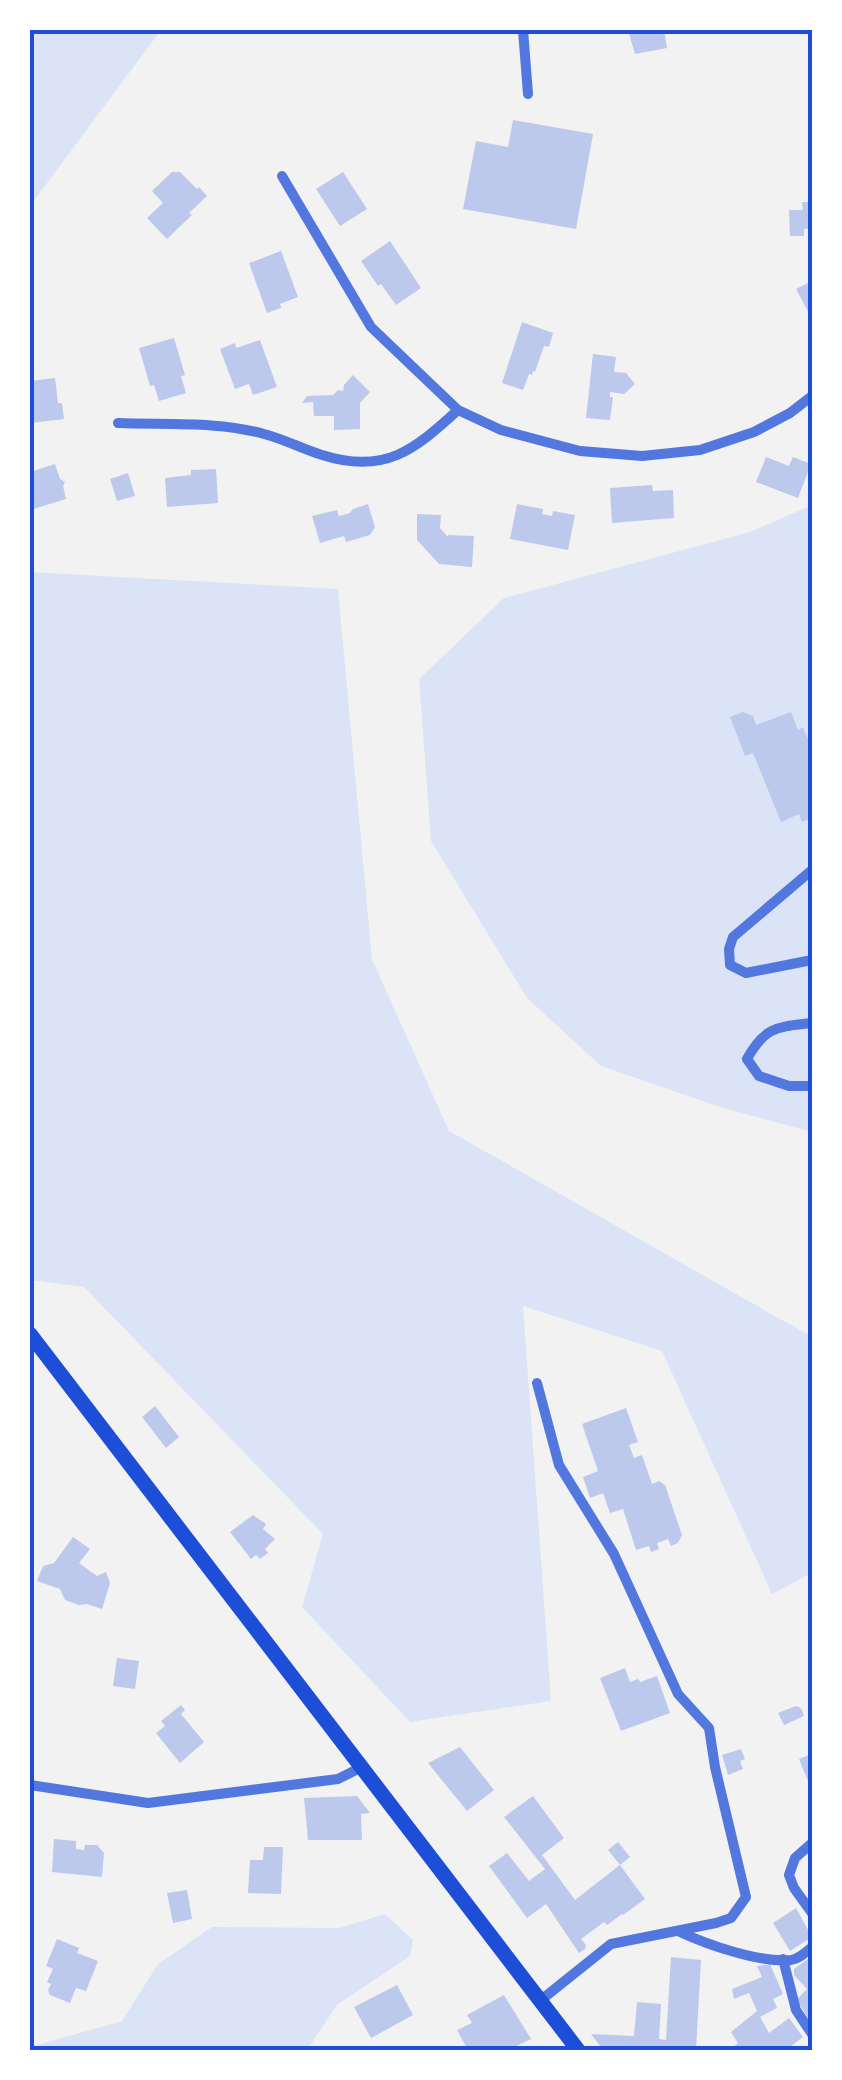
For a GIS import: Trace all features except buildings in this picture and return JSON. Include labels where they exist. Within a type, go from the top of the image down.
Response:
[{"type":"main road","points":[[30,1334],[578,2050]]},
{"type":"street","points":[[523,30],[528,94]]},
{"type":"street","points":[[282,176],[371,327],[458,410],[501,430],[580,451],[642,456],[700,450],[754,432],[812,396]]},
{"type":"street","points":[[118,423],[228,428],[264,434],[324,456],[358,462],[396,458],[420,444],[458,410]]},
{"type":"street","points":[[812,870],[733,936],[729,950],[730,964],[746,973],[812,960]]},
{"type":"street","points":[[812,1023],[773,1028],[748,1060],[759,1076],[788,1086],[812,1086]]},
{"type":"street","points":[[536,1382],[560,1465],[614,1554],[678,1694],[708,1728],[746,1897],[731,1918],[611,1944],[541,2000]]},
{"type":"street","points":[[30,1786],[148,1803],[338,1779],[362,1767]]},
{"type":"street","points":[[812,1843],[796,1858],[789,1875],[812,1913]]},
{"type":"street","points":[[679,1931],[706,1944],[756,1956],[798,1958],[812,1947]]},
{"type":"street","points":[[783,1958],[796,2010],[812,2034]]},
{"type":"shaded area","points":[[30,30],[161,30],[30,206]]},
{"type":"shaded area","points":[[812,505],[812,1132],[723,1108],[601,1066],[527,998],[431,841],[419,679],[504,598],[750,532]]},
{"type":"shaded area","points":[[30,572],[338,589],[372,959],[449,1131],[812,1337],[812,1573],[772,1594],[662,1351],[523,1306],[551,1701],[410,1722],[302,1607],[323,1534],[84,1287],[30,1280]]},
{"type":"shaded area","points":[[385,1914],[413,1940],[410,1956],[337,2005],[307,2050],[30,2050],[122,2021],[158,1964],[212,1927],[339,1928]]}]
